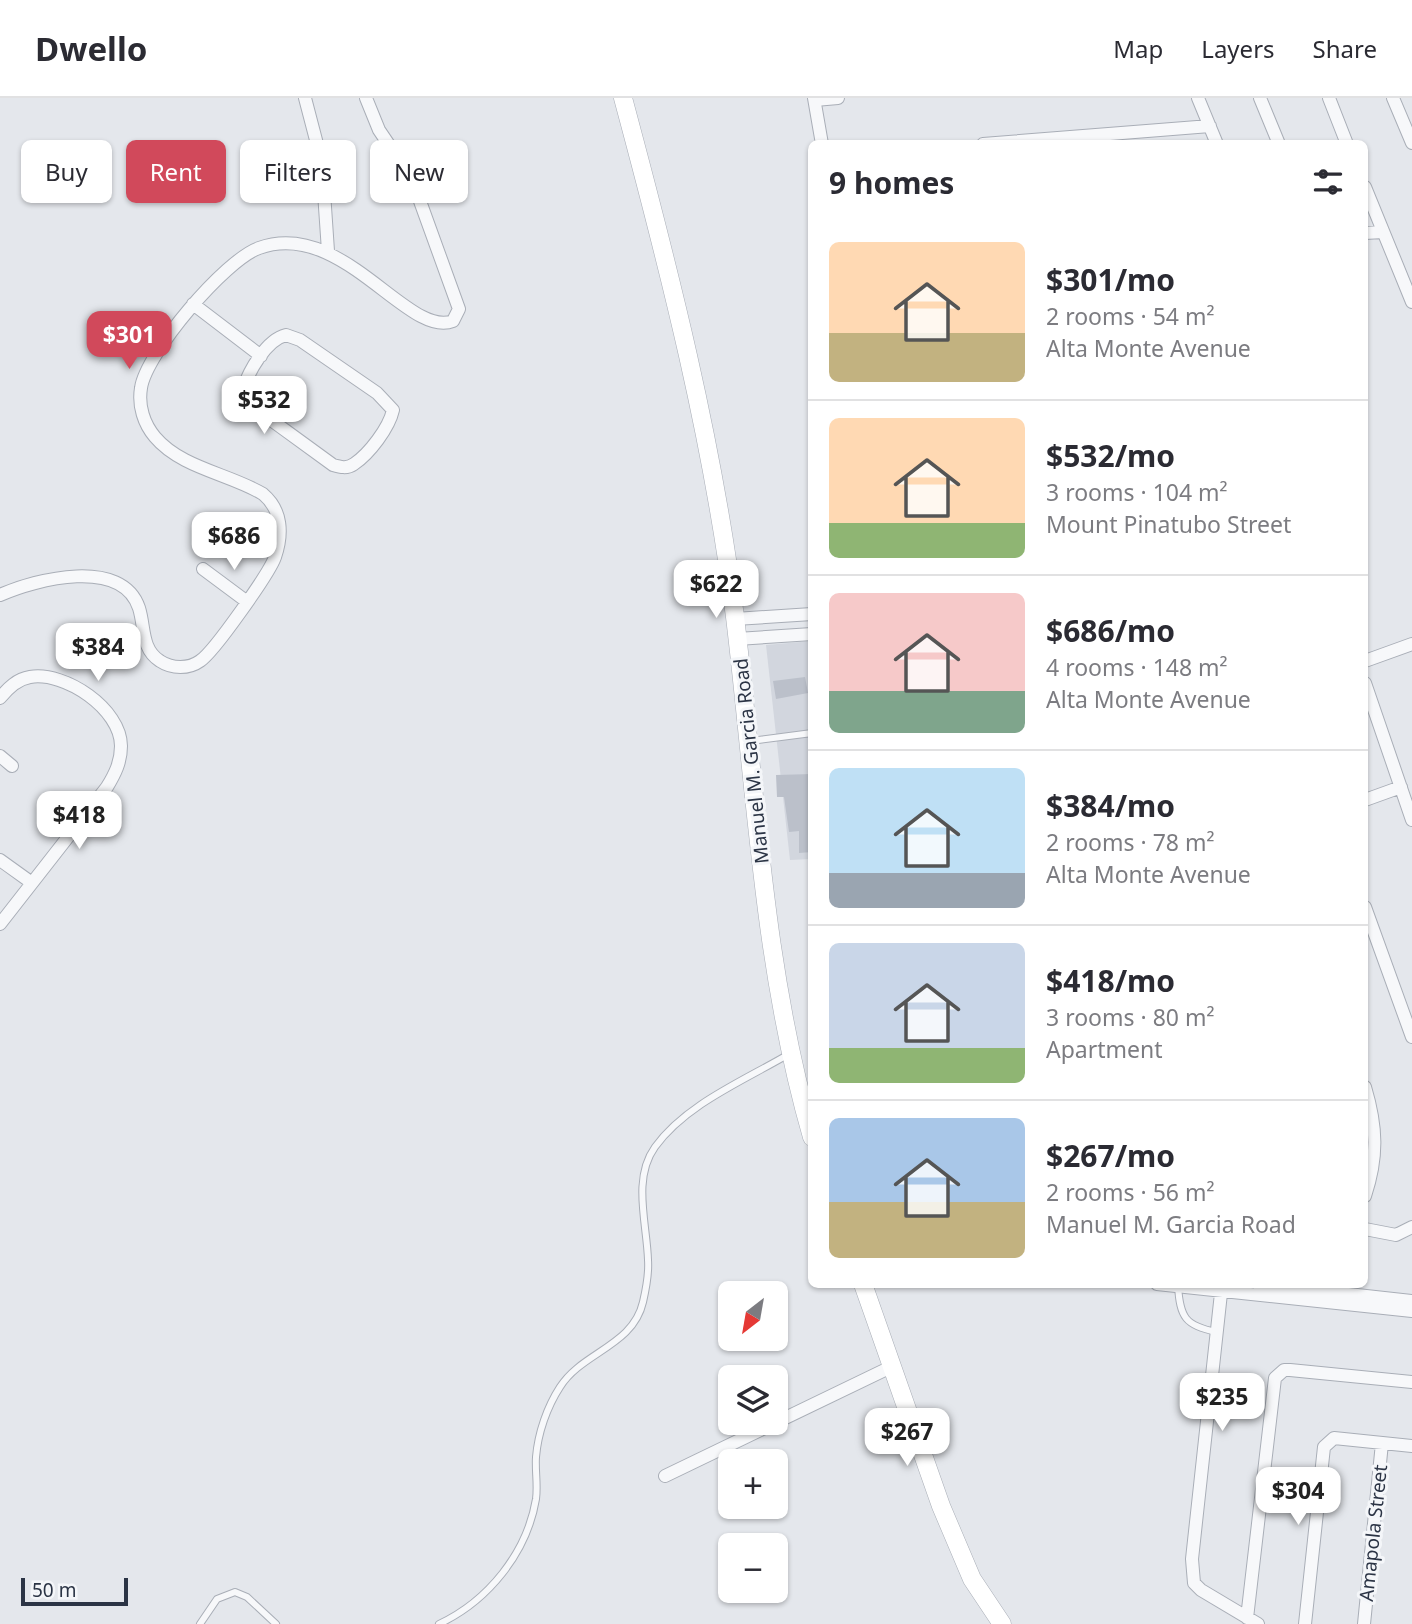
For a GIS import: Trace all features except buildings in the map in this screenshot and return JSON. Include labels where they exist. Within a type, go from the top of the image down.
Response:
[{"type":"main road","name":"Manuel M. Garcia Road","points":[[622,98],[672,279],[722,525],[772,954],[789,1054],[808,1123]]},
{"type":"main road","points":[[864,1288],[941,1506],[972,1579],[1002,1624]]},
{"type":"street","points":[[305,98],[316,140]]},
{"type":"street","points":[[0,595],[59,578],[89,576],[110,579],[133,596],[151,653],[161,662],[182,668],[201,661],[246,601],[274,560],[281,538],[274,503],[251,486],[177,455],[158,440],[146,425],[139,402],[141,385],[150,364],[194,304],[222,272],[258,248],[279,244],[305,245],[328,251],[425,319],[445,324],[457,316],[458,301],[412,179],[379,130],[366,98]]},
{"type":"street","points":[[821,140],[815,99],[838,98]]},
{"type":"street","points":[[1198,98],[1215,140]]},
{"type":"street","points":[[1260,98],[1277,140]]},
{"type":"street","points":[[1329,98],[1345,140]]},
{"type":"street","points":[[1393,98],[1412,143]]},
{"type":"street","points":[[1033,140],[1210,126]]},
{"type":"street","points":[[1368,194],[1412,302]]},
{"type":"street","points":[[325,203],[328,251]]},
{"type":"street","points":[[1368,233],[1383,232]]},
{"type":"street","points":[[194,304],[261,356]]},
{"type":"street","points":[[286,335],[300,340],[387,401],[393,411],[391,419],[354,465],[343,468],[333,465],[252,407],[246,399],[243,389],[261,356],[280,337],[286,335]]},
{"type":"street","points":[[203,569],[246,601]]},
{"type":"street","points":[[735,619],[808,614]]},
{"type":"street","points":[[737,639],[808,634]]},
{"type":"street","points":[[1368,660],[1412,644]]},
{"type":"street","points":[[0,698],[18,680],[32,676],[69,685],[92,698],[108,714],[121,744],[116,771],[107,787],[0,924]]},
{"type":"street","points":[[1368,692],[1412,820]]},
{"type":"street","points":[[0,756],[12,766]]},
{"type":"street","points":[[1368,799],[1401,788]]},
{"type":"street","points":[[0,860],[32,883]]},
{"type":"street","points":[[1368,915],[1412,1037]]},
{"type":"street","points":[[1368,1108],[1377,1151],[1368,1175]]},
{"type":"street","points":[[1368,1230],[1396,1235],[1412,1227]]},
{"type":"street","points":[[1221,1288],[1192,1559],[1194,1583],[1217,1601],[1253,1621],[1272,1386],[1278,1374],[1290,1370],[1412,1382]]},
{"type":"street","points":[[1229,1288],[1412,1311]]},
{"type":"street","points":[[1294,1288],[1412,1301]]},
{"type":"street","points":[[665,1476],[893,1366]]},
{"type":"street","points":[[1305,1624],[1322,1451],[1326,1443],[1334,1438],[1412,1446]]},
{"type":"street","name":"Amapola Street","points":[[1364,1624],[1382,1443]]},
{"type":"lane","points":[[748,741],[808,734]]},
{"type":"lane","points":[[439,1624],[476,1602],[503,1574],[523,1539],[536,1499],[536,1455],[546,1414],[562,1383],[626,1335],[637,1320],[649,1262],[643,1174],[653,1149],[669,1130],[713,1097],[789,1054]]},
{"type":"lane","points":[[1178,1288],[1183,1316],[1193,1326],[1217,1332]]},
{"type":"lane","points":[[200,1624],[217,1599],[235,1592],[247,1597],[276,1624]]},
{"type":"shaded area","points":[[808,641],[808,859],[790,860],[766,645]]}]
